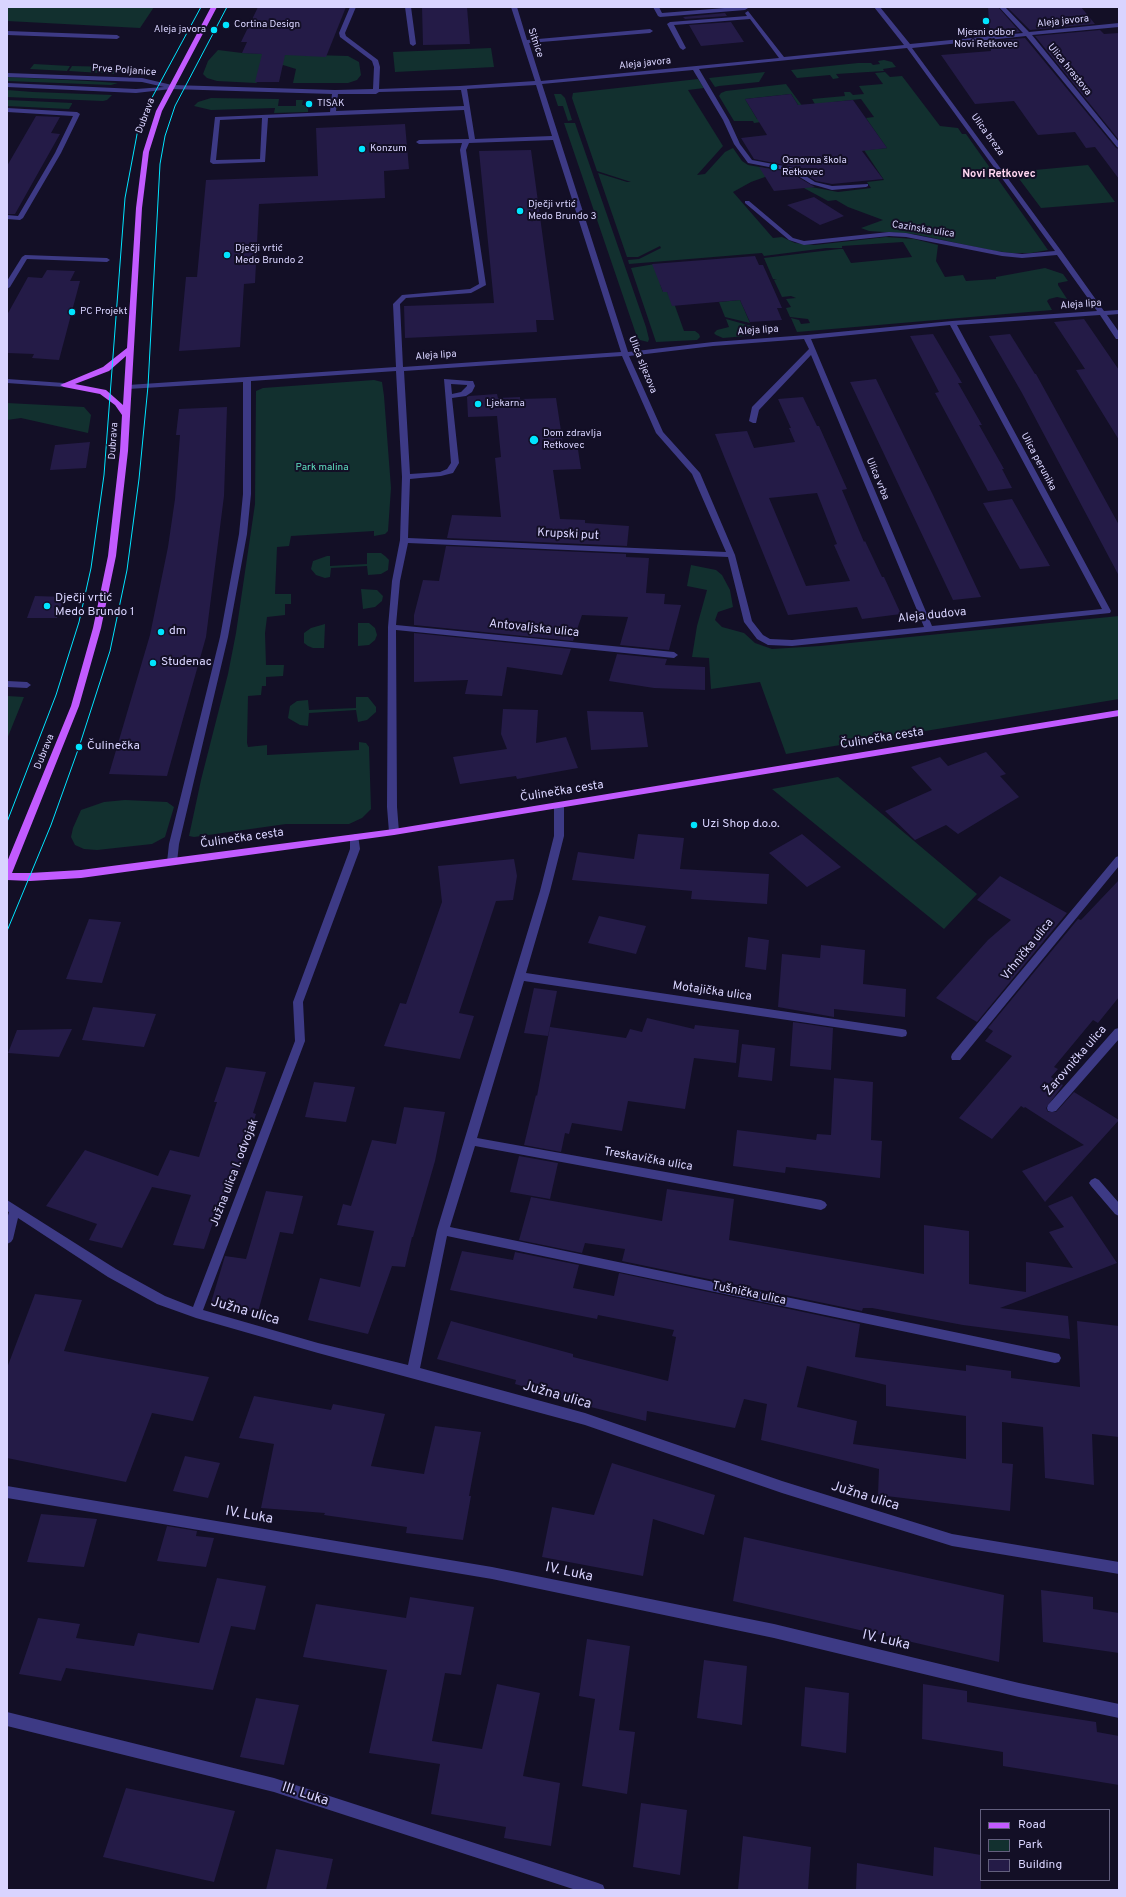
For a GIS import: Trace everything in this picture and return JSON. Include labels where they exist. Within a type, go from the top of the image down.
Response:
[{"type":"main road","name":"Dubrava","points":[[7,875],[62,739],[89,659],[112,556],[120,493],[126,416],[138,208],[143,168],[151,132],[171,87],[214,7]]},
{"type":"main road","points":[[64,385],[106,369],[129,350]]},
{"type":"main road","points":[[64,385],[88,388],[103,392],[118,403],[126,416]]},
{"type":"main road","name":"Čulinečka cesta","points":[[7,875],[74,874],[394,832],[1119,713]]},
{"type":"street","points":[[352,7],[342,37],[368,54],[374,60],[377,67],[376,92]]},
{"type":"street","points":[[408,7],[413,44]]},
{"type":"street","name":"Sitnice","points":[[514,7],[540,84]]},
{"type":"street","points":[[656,7],[660,15],[745,8],[782,59]]},
{"type":"street","name":"Ulica breza","points":[[877,7],[909,47],[1104,313],[1119,337]]},
{"type":"street","name":"Ulica hrastova","points":[[1002,7],[1027,34],[1119,146]]},
{"type":"street","points":[[683,48],[670,24],[752,17]]},
{"type":"street","name":"Aleja javora","points":[[171,87],[376,92],[540,84],[1119,25]]},
{"type":"street","points":[[525,42],[650,31]]},
{"type":"street","points":[[7,33],[117,37]]},
{"type":"street","points":[[695,68],[726,120],[737,144],[750,162],[792,169],[813,183],[832,188],[866,185]]},
{"type":"street","name":"Prve Poljanice","points":[[7,75],[142,80],[160,83],[171,87]]},
{"type":"street","name":"Ulica sljezova","points":[[540,84],[625,354],[660,433],[696,473],[731,555],[748,622],[760,637]]},
{"type":"street","name":"Prve Poljanice","points":[[7,85],[136,91],[171,87]]},
{"type":"street","points":[[464,88],[469,141]]},
{"type":"street","points":[[333,113],[335,92]]},
{"type":"street","points":[[265,116],[263,160],[213,162],[217,118],[333,113],[467,108]]},
{"type":"street","points":[[7,110],[77,114],[58,153],[20,218],[7,218]]},
{"type":"street","points":[[419,142],[557,138]]},
{"type":"street","name":"Aleja lipa","points":[[399,368],[396,304],[404,296],[471,291],[484,285],[463,150],[469,141]]},
{"type":"street","name":"Cazinska ulica","points":[[747,202],[791,239],[804,243],[888,234],[1002,254],[1022,256],[1060,253]]},
{"type":"street","points":[[7,287],[25,257],[107,260]]},
{"type":"street","name":"Aleja lipa","points":[[128,387],[625,354],[713,344],[807,337],[952,323],[1119,312]]},
{"type":"street","name":"Ulica perunika","points":[[952,323],[1107,610]]},
{"type":"street","name":"Ulica vrba","points":[[807,337],[929,628]]},
{"type":"street","points":[[753,421],[755,409],[812,350]]},
{"type":"street","points":[[394,832],[392,812],[392,628],[396,581],[404,540],[406,477],[399,368]]},
{"type":"street","points":[[172,862],[174,844],[224,637],[243,534],[247,494],[247,379]]},
{"type":"street","points":[[406,477],[441,474],[450,471],[455,463],[447,381],[470,383],[471,386],[463,394],[449,397]]},
{"type":"street","points":[[7,382],[64,385]]},
{"type":"street","name":"Krupski put","points":[[404,540],[731,555]]},
{"type":"street","name":"Aleja dudova","points":[[760,637],[768,642],[792,643],[1107,610]]},
{"type":"street","name":"Antovaljska ulica","points":[[392,628],[674,655]]},
{"type":"street","points":[[7,684],[27,685]]},
{"type":"street","points":[[413,1372],[443,1230],[545,891],[559,836],[559,806]]},
{"type":"street","name":"Južna ulica I. odvojak","points":[[196,1313],[300,1041],[298,1002],[355,849],[355,837]]},
{"type":"street","name":"Vrhnička ulica","points":[[956,1057],[1119,859]]},
{"type":"street","name":"Motajička ulica","points":[[519,976],[902,1033]]},
{"type":"street","name":"Žarovnička ulica","points":[[1052,1108],[1119,1032]]},
{"type":"street","name":"Treskavička ulica","points":[[471,1141],[821,1204]]},
{"type":"street","points":[[1095,1183],[1119,1211]]},
{"type":"street","points":[[7,1239],[11,1208]]},
{"type":"street","name":"Južna ulica","points":[[11,1208],[112,1272],[161,1300],[196,1313],[318,1348],[413,1372],[585,1419],[782,1487],[952,1540],[1119,1568]]},
{"type":"street","name":"Tušnička ulica","points":[[443,1230],[1056,1358]]},
{"type":"street","name":"IV. Luka","points":[[7,1492],[499,1575],[774,1631],[1019,1690],[1119,1711]]},
{"type":"street","name":"III. Luka","points":[[7,1719],[274,1785],[598,1890]]},
{"type":"green space","points":[[7,7],[154,7],[140,28],[7,21]]},
{"type":"green space","points":[[491,48],[494,67],[395,72],[393,52]]},
{"type":"green space","points":[[218,50],[242,53],[348,56],[359,62],[361,75],[357,80],[348,83],[293,83],[296,69],[283,65],[256,83],[217,81],[207,78],[203,74],[208,61]]},
{"type":"green space","points":[[884,60],[892,62],[896,67],[883,69],[884,71],[836,74],[839,78],[833,79],[830,75],[797,78],[791,70],[858,63],[871,63],[873,65],[880,64],[878,61]]},
{"type":"green space","points":[[34,64],[70,66],[67,71],[30,69]]},
{"type":"green space","points":[[72,66],[113,67],[117,71],[117,74],[69,71]]},
{"type":"green space","points":[[765,72],[759,82],[715,87],[709,78]]},
{"type":"green space","points":[[885,72],[890,77],[902,76],[940,126],[958,128],[962,134],[966,134],[1048,250],[1031,253],[1012,253],[995,251],[914,234],[869,231],[861,228],[883,220],[848,207],[836,200],[828,201],[776,173],[751,182],[733,192],[773,238],[782,237],[795,243],[815,245],[886,237],[914,239],[938,245],[936,261],[945,277],[963,275],[966,281],[996,279],[996,277],[1045,268],[1063,274],[1068,281],[1058,283],[1067,299],[1057,297],[1049,299],[1047,301],[1052,310],[797,332],[791,318],[799,320],[801,324],[810,323],[808,319],[790,317],[786,308],[791,307],[786,299],[796,298],[791,296],[782,297],[774,280],[777,280],[773,279],[764,258],[839,249],[843,249],[851,263],[912,257],[903,242],[842,246],[842,248],[826,248],[764,256],[762,253],[629,264],[628,260],[639,259],[661,248],[660,246],[638,257],[627,257],[598,173],[631,182],[597,171],[572,98],[573,93],[698,79],[704,88],[688,90],[723,146],[697,175],[705,174],[725,152],[733,148],[742,161],[748,165],[783,171],[801,185],[838,192],[871,188],[867,182],[884,180],[864,150],[887,148],[866,118],[874,117],[861,99],[833,102],[816,106],[812,99],[845,96],[844,92],[850,92],[853,95],[864,94],[859,86],[883,84],[875,73]]},
{"type":"green space","points":[[7,77],[118,83],[111,85],[7,81]]},
{"type":"green space","points":[[786,84],[803,107],[804,114],[791,94],[745,99],[757,119],[764,118],[761,122],[754,123],[753,121],[734,121],[719,96],[721,93],[726,91]]},
{"type":"green space","points":[[7,90],[112,95],[107,100],[103,101],[7,97]]},
{"type":"green space","points":[[554,94],[561,94],[565,98],[572,120],[568,121],[563,106],[558,106]]},
{"type":"green space","points":[[211,98],[279,99],[278,106],[296,106],[296,100],[303,100],[302,105],[315,105],[308,107],[308,112],[274,113],[275,108],[211,110],[194,106],[198,102]]},
{"type":"green space","points":[[7,100],[72,104],[69,109],[7,106]]},
{"type":"green space","points":[[564,123],[575,123],[646,327],[649,339],[648,342],[640,340],[637,337]]},
{"type":"green space","points":[[1088,165],[1115,202],[1041,208],[1014,172]]},
{"type":"green space","points":[[655,264],[662,284],[660,284],[663,292],[667,292],[675,306],[684,331],[695,331],[700,337],[697,340],[656,342],[631,268]]},
{"type":"green space","points":[[740,300],[750,323],[725,317],[719,302]]},
{"type":"green space","points":[[726,319],[755,327],[758,335],[723,338],[716,335],[714,333],[717,330],[729,327]]},
{"type":"green space","name":"Park malina","points":[[374,380],[382,382],[384,396],[391,488],[388,531],[385,534],[374,536],[374,531],[291,536],[289,546],[277,547],[275,594],[291,594],[291,604],[285,604],[285,615],[267,617],[265,633],[266,665],[284,665],[283,676],[266,677],[266,686],[262,686],[261,695],[248,696],[247,743],[248,747],[267,745],[267,755],[359,750],[359,742],[366,743],[369,747],[371,809],[362,818],[349,824],[286,824],[194,837],[189,836],[201,780],[228,674],[236,633],[255,504],[256,391],[263,388]]},
{"type":"green space","points":[[7,403],[84,407],[91,415],[88,433],[21,418],[7,420]]},
{"type":"green space","points":[[367,553],[381,553],[385,556],[389,560],[388,570],[381,574],[368,575],[367,566],[331,568],[330,577],[325,578],[316,575],[311,569],[313,561],[327,556],[330,556],[330,566],[367,564]]},
{"type":"green space","points":[[691,565],[716,570],[722,575],[730,590],[733,607],[718,612],[715,620],[722,627],[744,633],[755,643],[772,649],[820,646],[1119,616],[1119,699],[786,754],[760,682],[711,689],[709,658],[692,657],[697,626],[707,590],[687,586]]},
{"type":"green space","points":[[361,589],[377,590],[383,596],[382,601],[375,607],[363,609]]},
{"type":"green space","points":[[358,623],[369,623],[375,628],[377,635],[375,640],[369,645],[358,646]]},
{"type":"green space","points":[[325,624],[324,648],[313,648],[304,643],[304,633],[311,628]]},
{"type":"green space","points":[[7,696],[24,697],[7,739]]},
{"type":"green space","points":[[356,697],[368,697],[376,707],[376,712],[367,720],[358,722],[356,710],[309,713],[308,726],[300,725],[288,718],[290,706],[297,701],[308,700],[309,710],[356,708]]},
{"type":"green space","points":[[838,777],[977,894],[944,929],[772,789]]},
{"type":"green space","points":[[125,800],[167,802],[174,807],[165,837],[152,844],[97,850],[84,849],[75,845],[71,837],[73,828],[81,810],[104,802]]},
{"type":"building","points":[[258,7],[346,7],[326,57],[285,55],[279,82],[255,82],[262,54],[242,53],[247,42],[241,42]]},
{"type":"building","points":[[422,7],[467,7],[470,44],[423,45]]},
{"type":"building","points":[[988,7],[998,7],[1020,32],[990,35]]},
{"type":"building","points":[[1007,7],[1081,7],[1095,24],[1030,30]]},
{"type":"building","points":[[725,13],[727,16],[685,19],[683,17]]},
{"type":"building","points":[[731,22],[744,42],[701,46],[689,25]]},
{"type":"building","points":[[1100,30],[1104,34],[1119,33],[1119,140],[1035,36]]},
{"type":"building","points":[[1025,38],[1116,148],[1119,149],[1119,179],[1095,147],[1086,148],[1075,132],[1038,135],[1014,101],[975,104],[941,55],[991,51],[990,41]]},
{"type":"building","points":[[791,94],[798,105],[853,100],[887,148],[862,151],[883,179],[832,184],[816,181],[794,167],[754,159],[741,138],[767,135],[745,99]]},
{"type":"building","points":[[36,116],[60,117],[51,133],[60,134],[15,214],[7,214],[7,166]]},
{"type":"building","points":[[405,124],[409,169],[384,171],[385,198],[259,204],[255,283],[244,284],[240,347],[179,351],[186,277],[197,277],[206,180],[318,176],[316,128]]},
{"type":"building","points":[[531,150],[554,320],[536,320],[537,332],[405,338],[404,306],[494,303],[479,151]]},
{"type":"building","points":[[759,167],[789,172],[815,187],[774,191]]},
{"type":"building","points":[[814,197],[844,216],[820,225],[787,205]]},
{"type":"building","points":[[755,256],[759,265],[763,265],[782,308],[777,308],[782,320],[750,322],[740,300],[672,306],[667,292],[663,292],[652,264]]},
{"type":"building","points":[[47,270],[75,271],[70,281],[80,281],[59,360],[32,358],[34,354],[7,353],[7,315],[28,277],[42,278]]},
{"type":"building","points":[[1084,319],[1119,370],[1119,440],[1076,370],[1085,369],[1054,322]]},
{"type":"building","points":[[933,334],[962,383],[958,383],[982,425],[979,425],[1004,469],[1002,469],[1012,488],[988,491],[935,393],[939,392],[910,336]]},
{"type":"building","points":[[1010,334],[1036,374],[1119,525],[1119,576],[1022,393],[989,336]]},
{"type":"building","points":[[876,379],[981,597],[953,600],[850,382]]},
{"type":"building","points":[[497,394],[498,398],[556,398],[563,444],[577,443],[581,469],[553,470],[560,519],[585,520],[585,523],[629,526],[627,546],[447,538],[452,515],[501,517],[495,458],[501,457],[497,416],[468,417],[467,397]]},
{"type":"building","points":[[803,397],[817,426],[819,426],[847,489],[842,490],[864,542],[865,541],[882,577],[884,577],[901,614],[862,619],[857,607],[788,615],[715,434],[747,431],[754,448],[795,442],[789,428],[791,428],[778,399]],"holes":[[[817,493],[837,544],[834,545],[850,581],[806,586],[769,498]]]},
{"type":"building","points":[[227,407],[224,496],[206,637],[167,776],[109,774],[150,635],[168,547],[175,499],[180,435],[176,435],[179,409]]},
{"type":"building","points":[[90,442],[86,468],[50,470],[55,445]]},
{"type":"building","points":[[1012,499],[1050,566],[1020,569],[983,503]]},
{"type":"building","points":[[446,546],[626,554],[626,557],[649,558],[646,593],[665,594],[664,604],[681,605],[669,650],[620,645],[628,617],[582,615],[573,641],[414,625],[414,615],[423,580],[439,581]]},
{"type":"building","points":[[35,596],[65,597],[57,618],[27,618]]},
{"type":"building","points":[[414,633],[571,649],[562,675],[507,667],[502,696],[465,694],[468,680],[414,682]]},
{"type":"building","points":[[617,654],[667,659],[665,665],[705,667],[705,690],[654,688],[609,681]]},
{"type":"building","points":[[503,709],[538,710],[536,743],[566,737],[578,768],[517,779],[516,776],[460,784],[453,757],[507,749],[501,734]]},
{"type":"building","points":[[587,711],[643,712],[648,747],[591,750]]},
{"type":"building","points":[[986,752],[1006,774],[1000,776],[1019,797],[958,834],[946,825],[915,840],[885,811],[932,790],[911,767],[940,757],[948,766]]},
{"type":"building","points":[[638,834],[684,838],[680,869],[769,874],[767,904],[691,899],[692,891],[572,880],[578,852],[634,859]]},
{"type":"building","points":[[802,834],[841,867],[807,887],[769,853]]},
{"type":"building","points":[[514,859],[517,876],[513,900],[496,901],[459,1013],[474,1016],[460,1059],[384,1046],[400,1003],[406,1004],[442,902],[438,866]]},
{"type":"building","points":[[1000,876],[1067,913],[977,1022],[936,998],[988,940],[1011,920],[977,900]]},
{"type":"building","points":[[1119,880],[1119,997],[1098,1023],[1093,1020],[1054,1067],[1058,1069],[1051,1077],[1063,1085],[1046,1108],[1048,1112],[1056,1112],[1074,1092],[1119,1120],[1045,1202],[1022,1171],[1084,1145],[1025,1107],[1024,1108],[1021,1106],[992,1139],[959,1118],[1012,1056],[985,1041],[993,1031],[988,1028],[1078,919],[1081,920]]},
{"type":"building","points":[[599,916],[646,926],[636,954],[588,943]]},
{"type":"building","points":[[89,919],[121,922],[102,983],[66,979]]},
{"type":"building","points":[[748,937],[769,940],[766,970],[745,967]]},
{"type":"building","points":[[821,945],[865,950],[863,984],[906,989],[905,1017],[834,1009],[834,1017],[778,1007],[782,954],[820,958]]},
{"type":"building","points":[[534,988],[557,991],[548,1036],[524,1033]]},
{"type":"building","points":[[93,1007],[156,1014],[144,1047],[82,1040]]},
{"type":"building","points":[[647,1018],[694,1029],[695,1025],[739,1030],[736,1063],[694,1058],[685,1109],[628,1101],[622,1131],[572,1123],[569,1134],[565,1133],[561,1152],[524,1145],[536,1095],[537,1096],[550,1027],[626,1038],[630,1029],[642,1032]]},
{"type":"building","points":[[793,1022],[833,1028],[831,1070],[790,1066]]},
{"type":"building","points":[[72,1029],[59,1057],[8,1053],[17,1030]]},
{"type":"building","points":[[742,1044],[775,1048],[772,1081],[738,1077]]},
{"type":"building","points":[[226,1067],[266,1072],[253,1113],[256,1114],[242,1157],[245,1157],[227,1203],[220,1202],[204,1249],[173,1245],[191,1195],[152,1187],[122,1248],[89,1240],[97,1224],[46,1206],[85,1150],[158,1176],[170,1150],[199,1157],[217,1102],[214,1102]]},
{"type":"building","points":[[834,1078],[873,1082],[871,1140],[882,1141],[880,1178],[786,1167],[785,1173],[733,1166],[737,1130],[816,1140],[817,1134],[831,1135]]},
{"type":"building","points":[[314,1082],[355,1087],[346,1122],[305,1117]]},
{"type":"building","points":[[404,1107],[445,1112],[435,1161],[412,1237],[405,1267],[392,1266],[368,1334],[308,1320],[320,1278],[360,1287],[374,1231],[337,1225],[343,1204],[351,1206],[372,1140],[396,1144]]},
{"type":"building","points":[[519,1156],[558,1163],[550,1199],[510,1192]]},
{"type":"building","points":[[667,1189],[734,1199],[729,1240],[924,1274],[924,1225],[969,1231],[969,1284],[1026,1292],[1026,1262],[1073,1268],[1049,1232],[1064,1227],[1048,1206],[1072,1196],[1117,1263],[1000,1308],[1068,1316],[1070,1339],[963,1325],[872,1308],[863,1308],[862,1311],[622,1261],[625,1249],[585,1243],[582,1253],[519,1240],[531,1197],[662,1221]]},
{"type":"building","points":[[266,1191],[303,1196],[293,1234],[280,1232],[258,1312],[210,1306],[225,1256],[246,1259]]},
{"type":"building","points":[[462,1251],[513,1260],[515,1252],[579,1265],[573,1288],[614,1296],[619,1273],[860,1324],[855,1357],[966,1371],[966,1365],[1011,1371],[1011,1378],[1080,1387],[1077,1321],[1119,1326],[1119,1437],[1092,1434],[1094,1485],[1045,1478],[1043,1427],[1002,1422],[1002,1463],[1013,1464],[1010,1511],[878,1495],[879,1469],[761,1440],[767,1404],[744,1399],[735,1428],[647,1411],[646,1421],[571,1402],[571,1400],[515,1384],[516,1380],[437,1359],[451,1321],[573,1354],[573,1357],[668,1381],[676,1337],[672,1336],[674,1330],[598,1315],[597,1319],[450,1290]],"holes":[[[807,1366],[886,1385],[886,1406],[966,1416],[966,1459],[853,1444],[857,1421],[797,1407]]]},
{"type":"building","points":[[35,1294],[82,1300],[64,1351],[209,1377],[193,1421],[152,1413],[126,1482],[7,1458],[7,1368]]},
{"type":"building","points":[[254,1396],[331,1410],[333,1404],[385,1414],[371,1466],[424,1474],[435,1426],[481,1432],[469,1496],[471,1496],[463,1540],[406,1533],[407,1527],[324,1515],[325,1513],[261,1508],[274,1444],[239,1438]]},
{"type":"building","points":[[185,1456],[220,1463],[208,1498],[173,1491]]},
{"type":"building","points":[[612,1463],[715,1495],[704,1535],[653,1519],[643,1576],[542,1557],[552,1507],[594,1515]]},
{"type":"building","points":[[41,1514],[97,1519],[84,1567],[27,1562]]},
{"type":"building","points":[[167,1526],[197,1531],[196,1536],[214,1538],[206,1567],[157,1561]]},
{"type":"building","points":[[744,1537],[1004,1595],[999,1662],[733,1601]]},
{"type":"building","points":[[217,1578],[266,1586],[255,1630],[231,1626],[213,1690],[66,1668],[61,1681],[19,1674],[38,1618],[80,1624],[76,1638],[134,1646],[138,1633],[199,1643]]},
{"type":"building","points":[[1041,1590],[1093,1597],[1093,1609],[1119,1613],[1119,1653],[1043,1642]]},
{"type":"building","points":[[410,1597],[474,1607],[461,1675],[445,1673],[432,1741],[482,1749],[497,1684],[540,1693],[523,1776],[560,1783],[551,1846],[504,1838],[506,1827],[431,1814],[440,1764],[369,1753],[387,1670],[303,1657],[316,1604],[406,1618]]},
{"type":"building","points":[[587,1639],[630,1646],[619,1730],[635,1732],[627,1794],[582,1786],[595,1699],[579,1696]]},
{"type":"building","points":[[704,1660],[747,1666],[742,1725],[697,1718]]},
{"type":"building","points":[[923,1684],[967,1691],[967,1702],[1096,1722],[1097,1732],[1119,1736],[1119,1785],[1003,1766],[1003,1752],[922,1739]]},
{"type":"building","points":[[805,1687],[849,1693],[846,1753],[801,1746]]},
{"type":"building","points":[[256,1698],[299,1705],[284,1765],[240,1757]]},
{"type":"building","points":[[126,1788],[235,1811],[214,1882],[103,1857]]},
{"type":"building","points":[[641,1803],[687,1810],[680,1875],[633,1867]]},
{"type":"building","points":[[743,1836],[811,1847],[808,1890],[738,1890]]},
{"type":"building","points":[[934,1847],[980,1855],[981,1890],[856,1890],[857,1863],[933,1876]]},
{"type":"building","points":[[276,1849],[333,1859],[326,1890],[266,1890]]},
{"type":"tram line","points":[[7,822],[56,695],[79,622],[91,568],[104,475],[125,198],[138,129],[148,105],[201,7]]},
{"type":"tram line","points":[[7,931],[51,825],[79,747],[110,651],[127,570],[139,479],[148,386],[160,164],[165,136],[175,106],[227,7]]},
{"type":"place","name":"Mjesni odbor Novi Retkovec","points":[[986,21]]},
{"type":"place","name":"Cortina Design","points":[[226,25]]},
{"type":"place","name":"Aleja javora","points":[[214,30]]},
{"type":"place","name":"TISAK","points":[[309,104]]},
{"type":"place","name":"Konzum","points":[[362,149]]},
{"type":"place","name":"Osnovna škola Retkovec","points":[[774,167]]},
{"type":"place","name":"Dječji vrtić Medo Brundo 3","points":[[520,211]]},
{"type":"place","name":"Dječji vrtić Medo Brundo 2","points":[[227,255]]},
{"type":"place","name":"PC Projekt","points":[[72,312]]},
{"type":"place","name":"Ljekarna","points":[[478,404]]},
{"type":"place","name":"Dom zdravlja Retkovec","points":[[534,440]]},
{"type":"place","name":"Dječji vrtić Medo Brundo 1","points":[[47,606]]},
{"type":"place","name":"dm","points":[[161,632]]},
{"type":"place","name":"Studenac","points":[[153,663]]},
{"type":"place","name":"Čulinečka","points":[[79,747]]},
{"type":"place","name":"Uzi Shop d.o.o.","points":[[694,825]]},
{"type":"district","name":"Novi Retkovec","points":[[999,175]]}]
